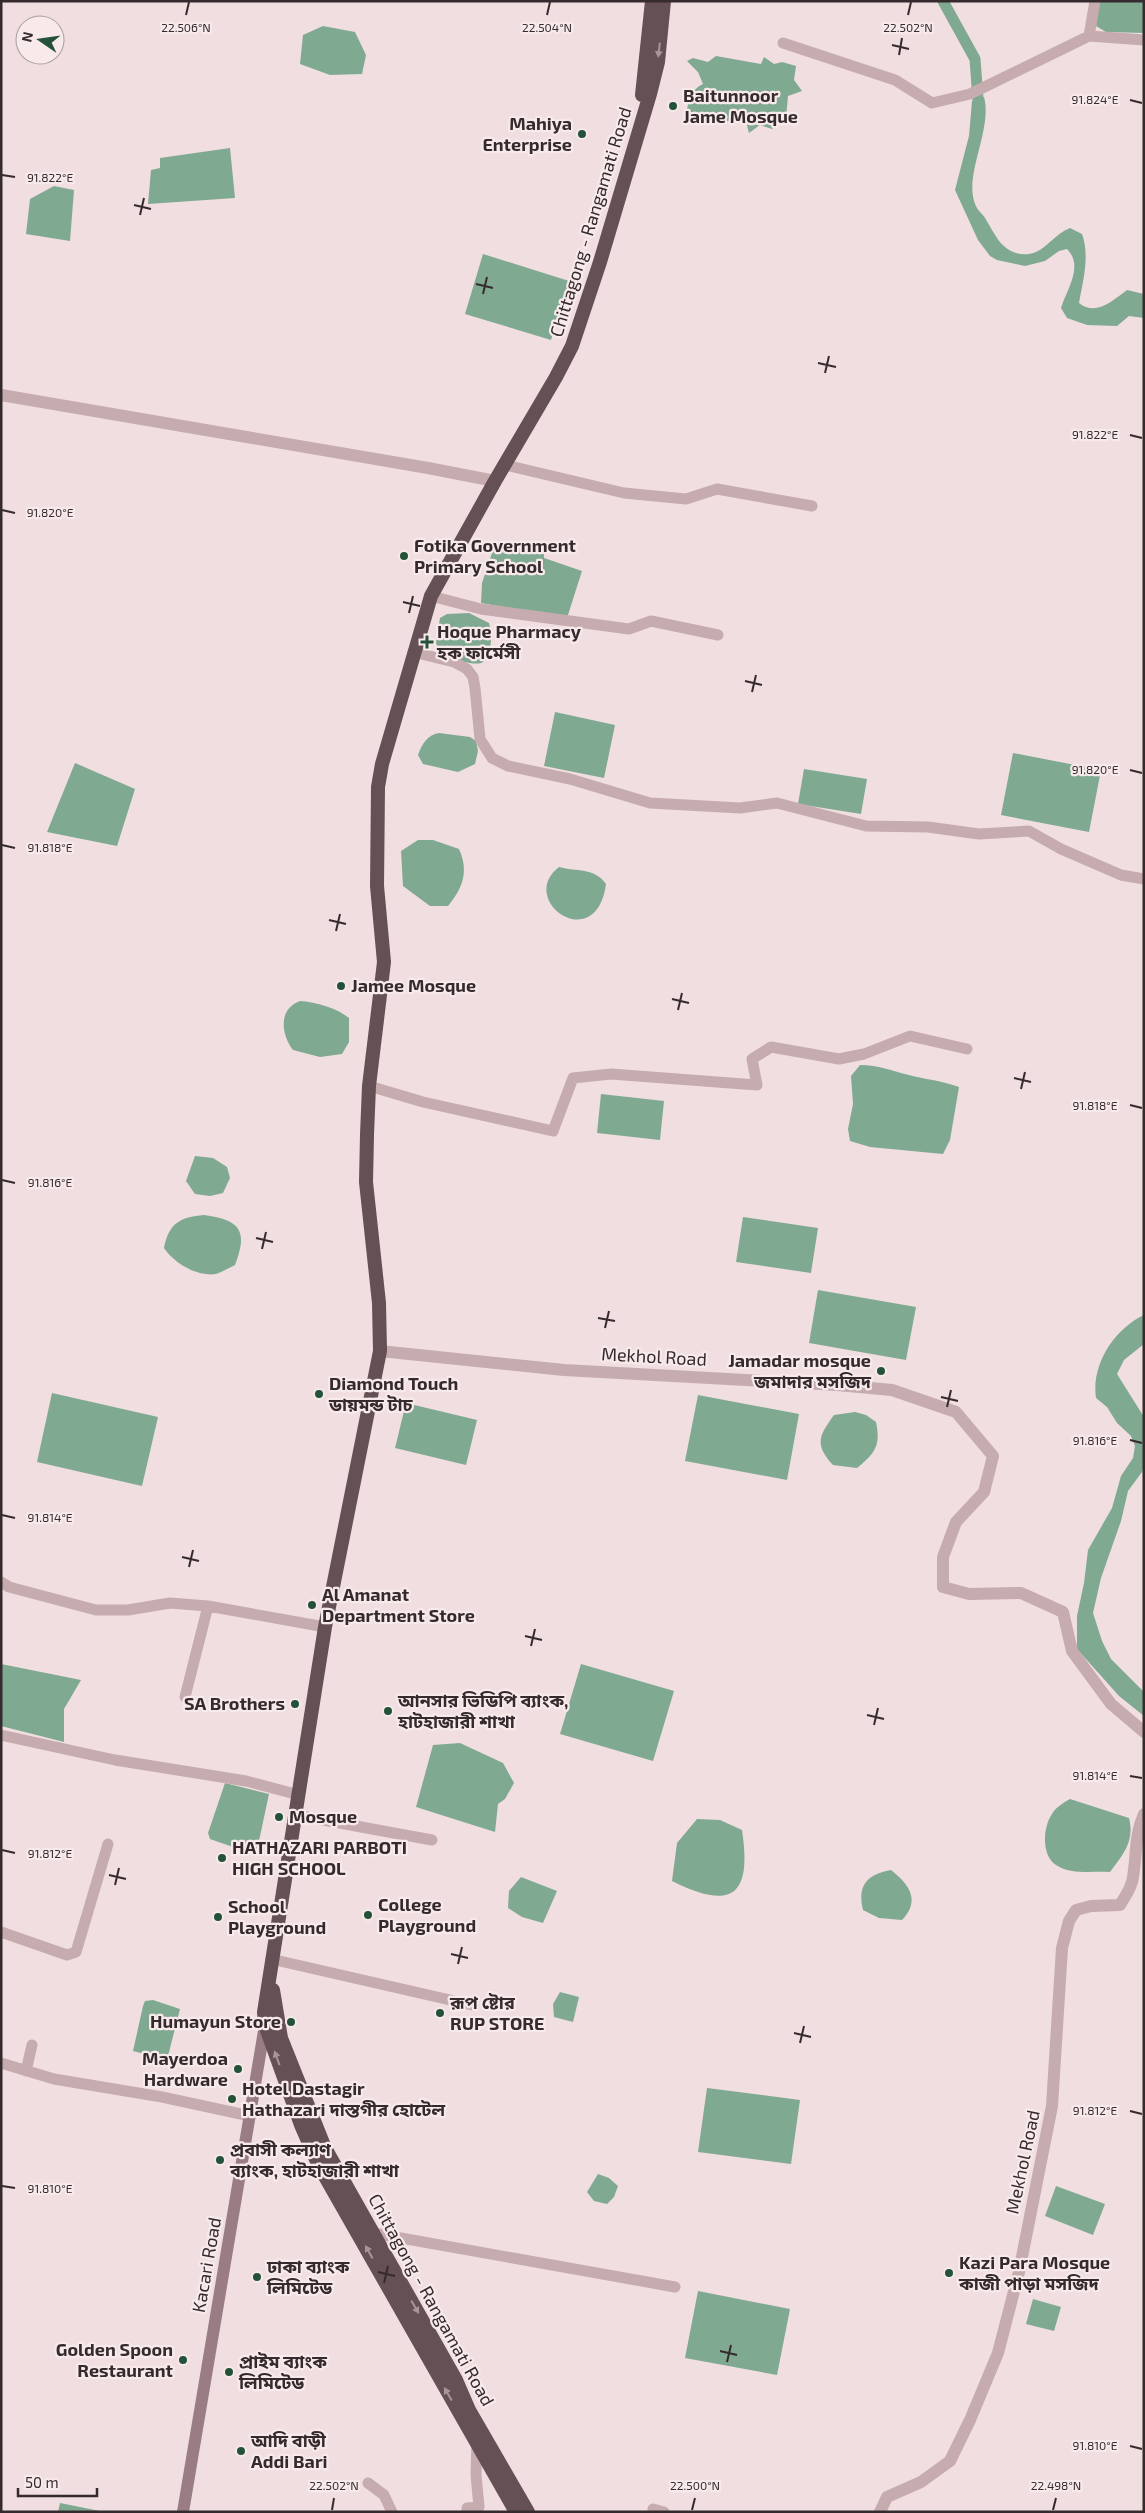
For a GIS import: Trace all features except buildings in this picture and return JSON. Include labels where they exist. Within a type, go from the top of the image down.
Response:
[{"type":"highway","points":[[639,133],[652,1]]},
{"type":"highway","name":"Chittagong - Rangamati Road","points":[[516,2512],[318,2164],[281,2038],[271,2022],[271,1959],[325,1628],[380,1351],[379,1303],[366,1182],[369,1086],[384,962],[377,886],[378,787],[388,740],[431,596],[495,481],[556,378],[572,346],[600,262],[639,133],[658,62],[664,1]]},
{"type":"highway","name":"Chittagong - Rangamati Road","points":[[296,2092],[325,2148],[528,2512]]},
{"type":"main road","name":"Kacari Road","points":[[183,2512],[250,2116],[271,2022]]},
{"type":"street","points":[[1089,36],[1095,1]]},
{"type":"street","points":[[783,44],[895,80],[932,103],[970,94],[1089,36],[1144,40]]},
{"type":"street","points":[[1,395],[495,481]]},
{"type":"street","points":[[505,465],[624,493],[686,498],[717,489],[812,506]]},
{"type":"street","points":[[431,596],[500,612],[629,629],[651,621],[718,635]]},
{"type":"street","points":[[413,652],[454,662],[467,669],[472,677],[475,688],[480,739],[492,758],[508,766],[570,779],[650,803],[740,808],[777,803],[866,826],[928,827],[979,834],[1029,831],[1061,849],[1121,875],[1144,879]]},
{"type":"street","points":[[369,1086],[423,1102],[553,1131],[573,1078],[611,1074],[757,1085],[752,1059],[771,1047],[840,1058],[864,1054],[910,1036],[967,1049]]},
{"type":"street","name":"Mekhol Road","points":[[380,1351],[564,1370],[837,1385],[892,1390],[956,1412],[993,1456],[984,1492],[956,1522],[942,1557],[943,1587],[969,1594],[1021,1593],[1063,1612],[1072,1652],[1111,1704],[1144,1732]]},
{"type":"street","points":[[1,1582],[8,1588],[96,1610],[128,1610],[170,1603],[208,1606],[325,1628]]},
{"type":"street","points":[[185,1697],[208,1606]]},
{"type":"street","points":[[1,1735],[163,1769],[246,1781],[299,1795]]},
{"type":"street","name":"Mekhol Road","points":[[880,2512],[887,2496],[921,2482],[950,2461],[970,2420],[998,2353],[1019,2272],[1052,2106],[1062,1948],[1069,1921],[1076,1910],[1091,1906],[1120,1905],[1130,1890],[1133,1877],[1135,1840],[1144,1814]]},
{"type":"street","points":[[296,1815],[432,1840]]},
{"type":"street","points":[[1,1932],[67,1955],[76,1952],[108,1844]]},
{"type":"street","points":[[271,1959],[472,2005]]},
{"type":"street","points":[[26,2071],[32,2045]]},
{"type":"street","points":[[1,2063],[54,2079],[162,2097],[250,2116]]},
{"type":"street","points":[[373,2233],[675,2287]]},
{"type":"street","points":[[467,2512],[468,2508],[479,2507],[476,2475],[477,2441]]},
{"type":"street","points":[[368,2483],[384,2495],[392,2512]]},
{"type":"shaded area","points":[[1099,1],[1144,1],[1144,33],[1106,32],[1096,26]]},
{"type":"shaded area","points":[[323,26],[355,32],[366,55],[362,74],[330,75],[300,64],[303,35]]},
{"type":"shaded area","points":[[716,56],[761,64],[764,57],[774,64],[782,62],[796,66],[794,80],[802,91],[788,96],[786,118],[772,129],[760,125],[749,133],[746,121],[740,118],[734,122],[726,121],[720,115],[711,114],[705,118],[695,113],[690,119],[686,114],[691,96],[695,89],[703,84],[698,72],[687,61],[693,58],[708,62]]},
{"type":"shaded area","points":[[984,97],[986,110],[985,124],[975,168],[973,195],[977,208],[999,241],[1011,251],[1031,254],[1070,228],[1082,234],[1086,260],[1079,303],[1085,307],[1098,308],[1127,290],[1144,294],[1144,318],[1129,316],[1117,326],[1087,325],[1067,318],[1061,308],[1073,278],[1074,263],[1067,249],[1059,251],[1045,261],[1025,266],[997,260],[990,256],[978,240],[955,190],[969,136],[972,101]]},
{"type":"shaded area","points":[[230,148],[235,198],[148,204],[151,170],[160,168],[160,158]]},
{"type":"shaded area","points":[[54,186],[74,190],[70,241],[26,234],[30,199]]},
{"type":"shaded area","points":[[483,254],[569,281],[551,340],[465,314]]},
{"type":"shaded area","points":[[495,544],[544,552],[544,558],[582,571],[567,618],[481,603],[482,583]]},
{"type":"shaded area","points":[[469,613],[489,623],[490,627],[490,651],[485,661],[481,663],[475,664],[455,659],[443,652],[436,643],[440,618],[447,614]]},
{"type":"shaded area","points":[[555,712],[615,725],[604,778],[544,766]]},
{"type":"shaded area","points":[[439,733],[470,737],[476,741],[478,751],[475,764],[458,772],[423,764],[418,755],[421,747],[428,738]]},
{"type":"shaded area","points":[[1013,753],[1101,770],[1089,832],[1001,815]]},
{"type":"shaded area","points":[[75,763],[135,789],[117,846],[47,832]]},
{"type":"shaded area","points":[[804,769],[867,779],[861,814],[798,804]]},
{"type":"shaded area","points":[[418,840],[433,840],[459,849],[464,865],[463,879],[461,886],[448,906],[430,906],[403,886],[401,851]]},
{"type":"shaded area","points":[[559,867],[591,872],[606,884],[599,906],[588,917],[575,919],[563,915],[552,906],[547,894],[548,880]]},
{"type":"shaded area","points":[[300,1001],[326,1006],[339,1011],[349,1018],[349,1042],[342,1054],[320,1057],[293,1050],[284,1030],[285,1016],[293,1005]]},
{"type":"shaded area","points":[[860,1065],[879,1067],[959,1087],[950,1140],[943,1154],[870,1147],[850,1141],[848,1129],[853,1104],[851,1076]]},
{"type":"shaded area","points":[[601,1094],[664,1101],[660,1140],[597,1133]]},
{"type":"shaded area","points":[[195,1156],[213,1158],[227,1167],[230,1178],[223,1193],[210,1196],[195,1194],[186,1181]]},
{"type":"shaded area","points":[[204,1215],[226,1220],[238,1229],[241,1236],[241,1244],[235,1265],[216,1274],[201,1273],[187,1268],[168,1254],[164,1248],[169,1233],[177,1223],[188,1217]]},
{"type":"shaded area","points":[[743,1217],[818,1228],[811,1273],[736,1262]]},
{"type":"shaded area","points":[[818,1290],[916,1307],[906,1360],[809,1343]]},
{"type":"shaded area","points":[[1144,1315],[1144,1344],[1124,1360],[1117,1374],[1144,1417],[1144,1466],[1142,1472],[1128,1491],[1121,1521],[1101,1578],[1093,1613],[1102,1641],[1111,1659],[1144,1692],[1144,1716],[1119,1696],[1077,1649],[1077,1616],[1088,1550],[1112,1508],[1121,1476],[1133,1458],[1135,1446],[1131,1436],[1117,1423],[1107,1407],[1096,1398],[1097,1373],[1107,1349],[1114,1339],[1133,1321]]},
{"type":"shaded area","points":[[52,1393],[158,1417],[142,1486],[37,1462]]},
{"type":"shaded area","points":[[698,1395],[799,1414],[787,1480],[685,1461]]},
{"type":"shaded area","points":[[406,1403],[477,1420],[466,1465],[395,1448]]},
{"type":"shaded area","points":[[855,1412],[866,1415],[876,1422],[878,1437],[875,1448],[857,1468],[833,1465],[823,1451],[821,1445],[822,1435],[834,1415]]},
{"type":"shaded area","points":[[1,1664],[81,1680],[64,1709],[64,1742],[1,1726]]},
{"type":"shaded area","points":[[581,1664],[674,1691],[653,1761],[560,1734]]},
{"type":"shaded area","points":[[460,1743],[503,1763],[514,1783],[505,1799],[498,1804],[495,1832],[416,1807],[433,1745]]},
{"type":"shaded area","points":[[225,1783],[269,1794],[256,1855],[210,1839],[208,1833]]},
{"type":"shaded area","points":[[1070,1799],[1129,1818],[1130,1834],[1127,1847],[1110,1872],[1068,1870],[1056,1865],[1048,1855],[1045,1833],[1049,1820],[1056,1809]]},
{"type":"shaded area","points":[[697,1819],[720,1820],[742,1830],[744,1870],[740,1883],[733,1891],[723,1895],[710,1895],[672,1881],[677,1843]]},
{"type":"shaded area","points":[[891,1870],[903,1881],[912,1899],[908,1913],[902,1920],[879,1918],[863,1910],[861,1902],[861,1894],[866,1882],[876,1875]]},
{"type":"shaded area","points":[[521,1877],[557,1891],[543,1923],[522,1917],[508,1908],[509,1891]]},
{"type":"shaded area","points":[[560,1992],[579,1997],[573,2022],[554,2017],[553,2004]]},
{"type":"shaded area","points":[[153,2000],[180,2009],[167,2060],[133,2051],[143,2006],[145,2001]]},
{"type":"shaded area","points":[[707,2088],[800,2100],[791,2164],[698,2152]]},
{"type":"shaded area","points":[[598,2174],[609,2178],[618,2186],[614,2197],[607,2204],[594,2201],[587,2192]]},
{"type":"shaded area","points":[[1056,2186],[1105,2204],[1093,2235],[1045,2216]]},
{"type":"shaded area","points":[[698,2291],[790,2309],[777,2375],[685,2358]]},
{"type":"shaded area","points":[[1033,2299],[1061,2307],[1054,2331],[1026,2324]]},
{"type":"shaded area","points":[[60,2503],[105,2512],[58,2512]]},
{"type":"waterway","points":[[943,1],[975,59],[979,113]]},
{"type":"place","name":"Baitunnoor Jame Mosque","points":[[673,106]]},
{"type":"place","name":"Mahiya Enterprise","points":[[582,134]]},
{"type":"place","name":"Fotika Government Primary School","points":[[404,556]]},
{"type":"place","name":"Hoque Pharmacy হক ফার্মেসী","points":[[427,642]]},
{"type":"place","name":"Jamee Mosque","points":[[341,986]]},
{"type":"place","name":"Jamadar mosque জমাদার মসজিদ","points":[[881,1371]]},
{"type":"place","name":"Diamond Touch ডায়মন্ড টাচ","points":[[319,1394]]},
{"type":"place","name":"Al Amanat Department Store","points":[[312,1605]]},
{"type":"place","name":"SA Brothers","points":[[295,1704]]},
{"type":"place","name":"আনসার ভিডিপি ব্যাংক, হাটহাজারী শাখা","points":[[388,1711]]},
{"type":"place","name":"Mosque","points":[[279,1817]]},
{"type":"place","name":"HATHAZARI PARBOTI HIGH SCHOOL","points":[[222,1858]]},
{"type":"place","name":"College Playground","points":[[368,1915]]},
{"type":"place","name":"School Playground","points":[[218,1917]]},
{"type":"place","name":"রূপ ষ্টোর RUP STORE","points":[[440,2013]]},
{"type":"place","name":"Humayun Store","points":[[291,2022]]},
{"type":"place","name":"Mayerdoa Hardware","points":[[238,2069]]},
{"type":"place","name":"Hotel Dastagir Hathazari দাস্তগীর হোটেল","points":[[232,2099]]},
{"type":"place","name":"প্রবাসী কল্যাণ ব্যাংক, হাটহাজারী শাখা","points":[[220,2160]]},
{"type":"place","name":"Kazi Para Mosque কাজী পাড়া মসজিদ","points":[[949,2273]]},
{"type":"place","name":"ঢাকা ব্যাংক লিমিটেড","points":[[257,2277]]},
{"type":"place","name":"Golden Spoon Restaurant","points":[[183,2360]]},
{"type":"place","name":"প্রাইম ব্যাংক লিমিটেড","points":[[229,2372]]},
{"type":"place","name":"আদি বাড়ী Addi Bari","points":[[241,2451]]}]
